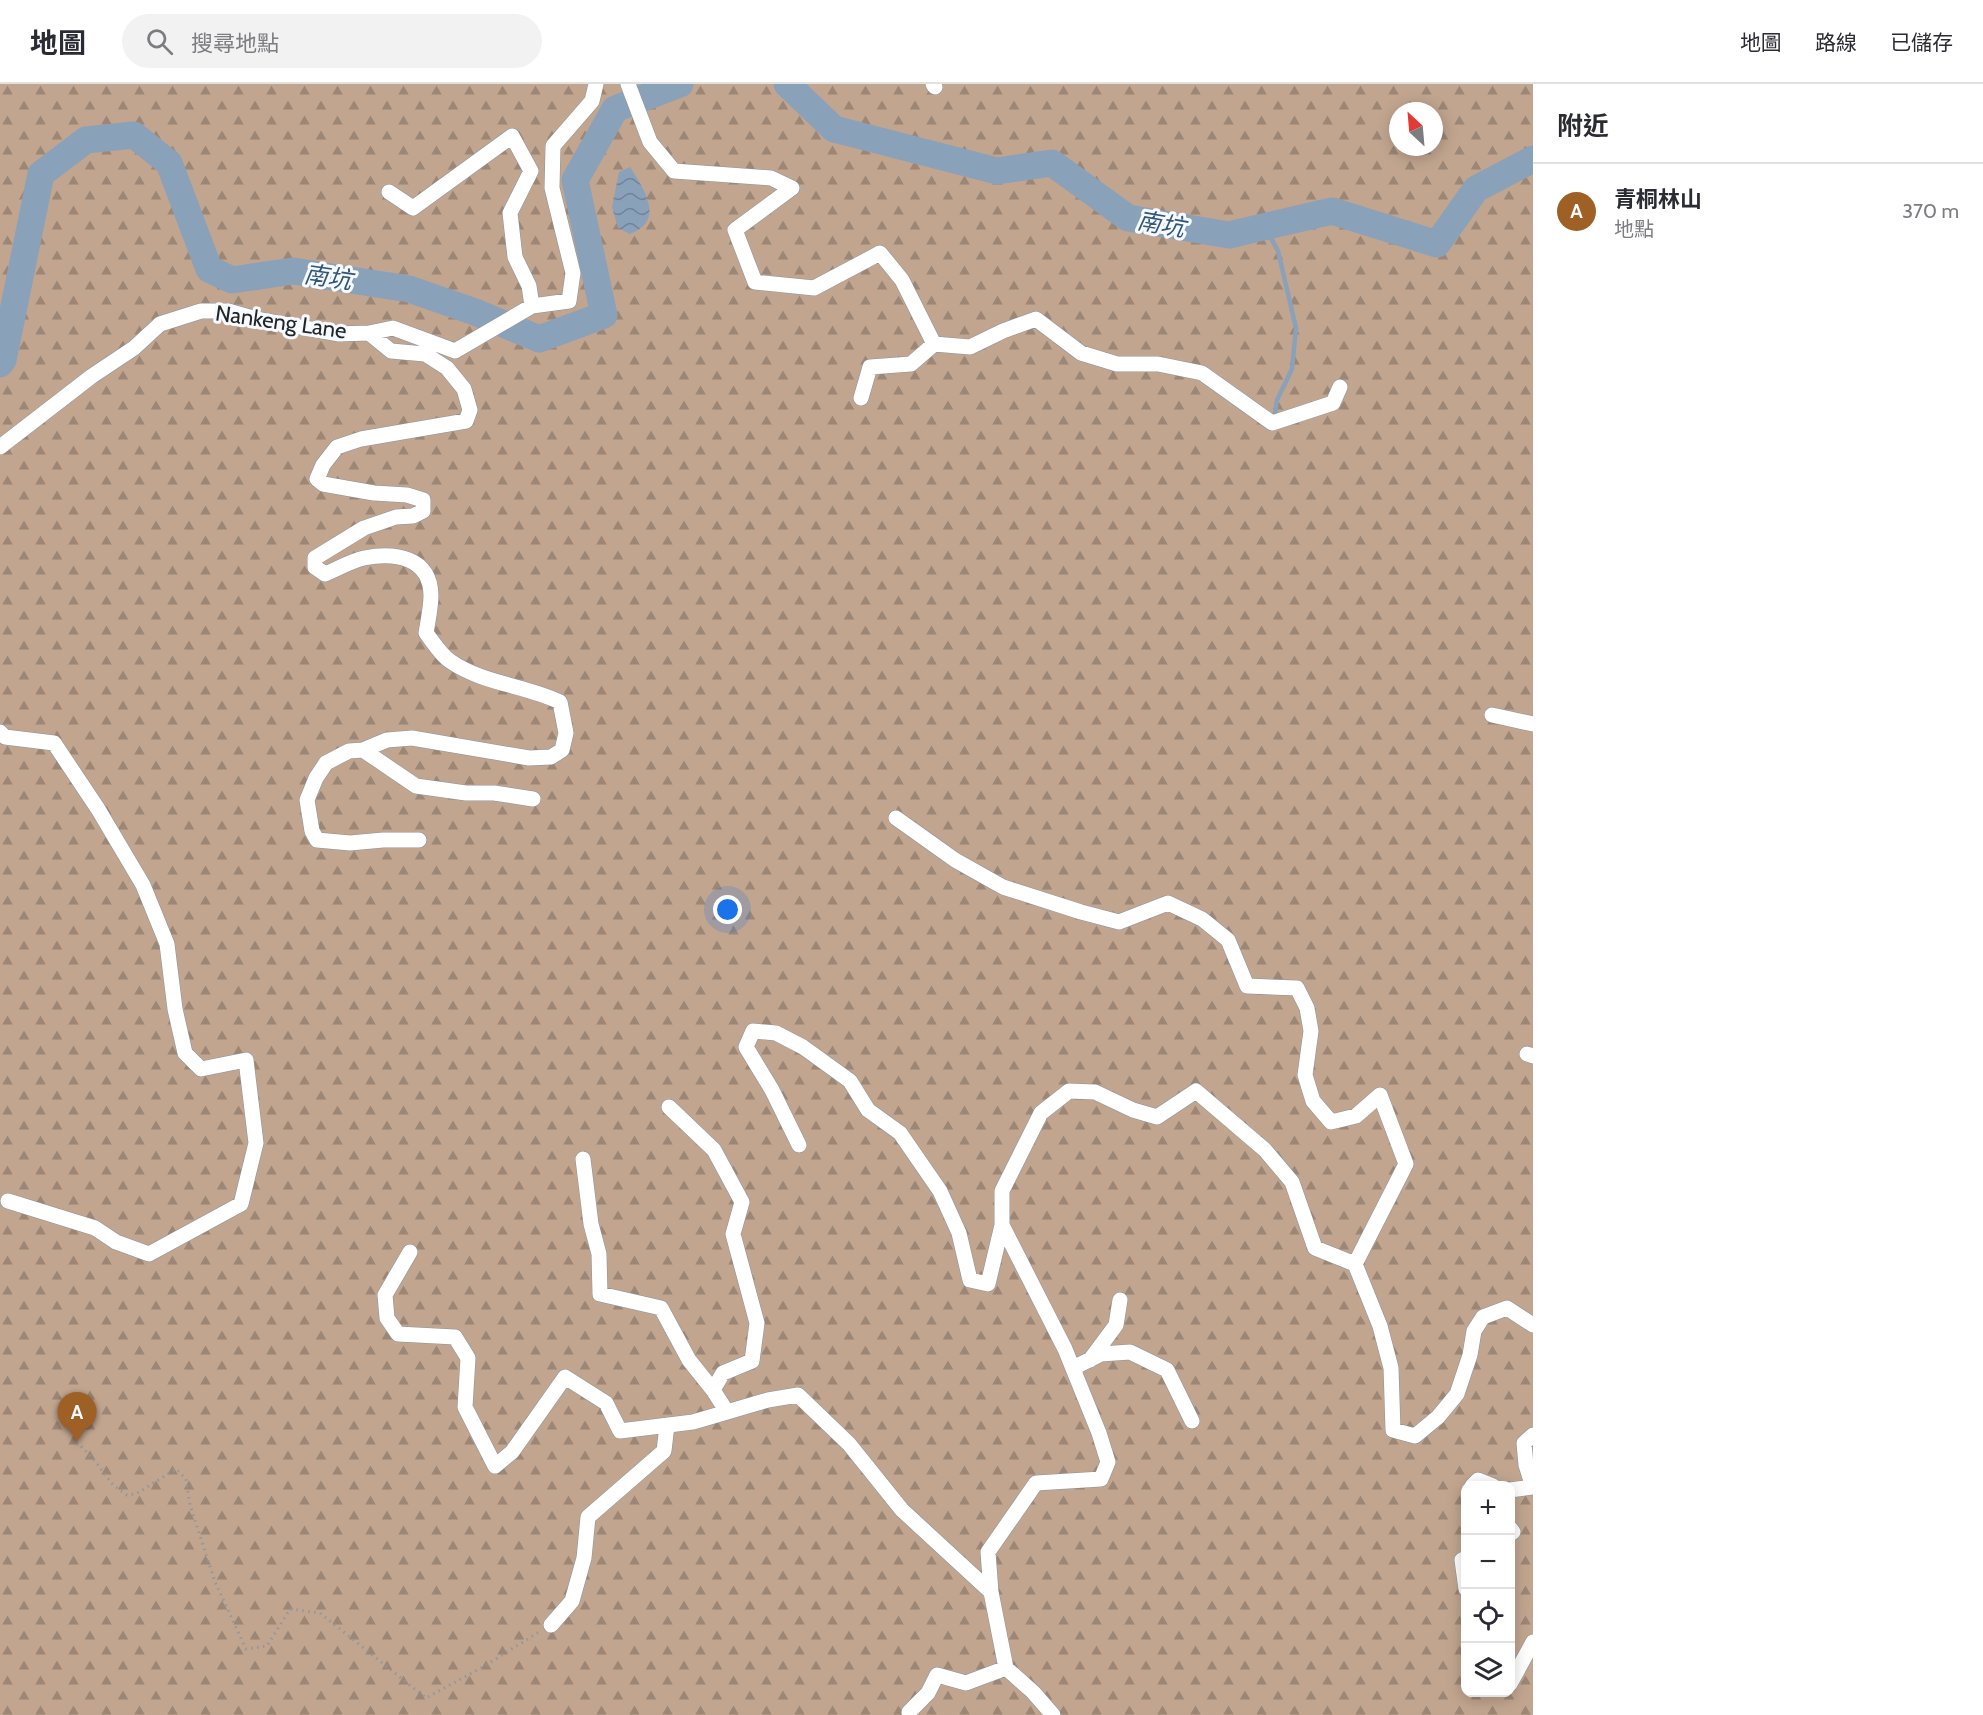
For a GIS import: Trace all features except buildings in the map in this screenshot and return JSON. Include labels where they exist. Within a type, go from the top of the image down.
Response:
[{"type":"street","name":"Nankeng Lane","points":[[0,447],[92,376],[134,348],[160,324],[201,311],[228,311],[257,319],[338,334],[369,333],[393,328],[455,351],[531,306],[569,301],[573,273],[552,188],[553,146],[592,101],[597,84]]},
{"type":"street","points":[[628,84],[650,142],[674,171],[771,178],[792,188],[735,230],[755,282],[814,288],[880,253],[902,280],[933,344]]},
{"type":"street","points":[[389,192],[413,208],[512,136],[531,171],[510,213],[515,257],[529,286],[531,306]]},
{"type":"street","points":[[861,398],[870,367],[912,364],[933,344],[970,347],[1003,331],[1036,320],[1081,353],[1117,364],[1158,364],[1202,373],[1272,423],[1333,403],[1340,387]]},
{"type":"street","points":[[369,333],[391,351],[425,354],[447,368],[464,389],[470,410],[466,421],[362,439],[337,447],[323,465],[317,479],[323,484],[374,493],[407,495],[423,501],[423,511],[413,516],[396,517],[364,528],[315,558],[315,567],[325,574],[364,558],[398,556],[416,562],[427,574],[431,594],[426,633],[449,660],[482,678],[541,693],[560,702],[566,733],[562,750],[551,757],[529,758],[412,738],[387,740],[363,750],[349,751],[326,763],[316,777],[307,800],[312,831],[317,840],[350,843],[419,840]]},
{"type":"street","points":[[1492,715],[1533,724]]},
{"type":"street","points":[[0,732],[5,737],[54,743],[98,809],[143,885],[167,944],[175,1009],[185,1053],[201,1069],[246,1060],[256,1143],[241,1204],[149,1254],[116,1242],[95,1228],[8,1201]]},
{"type":"street","points":[[363,750],[416,786],[533,799]]},
{"type":"street","points":[[896,818],[955,860],[1003,887],[1070,908],[1119,922],[1168,903],[1202,919],[1228,940],[1247,986],[1297,988],[1308,1008],[1311,1031],[1305,1076],[1313,1101],[1331,1122],[1356,1116],[1380,1095],[1406,1164],[1355,1264]]},
{"type":"street","points":[[799,1145],[772,1090],[746,1047],[753,1031],[776,1033],[803,1047],[850,1081],[868,1110],[900,1133],[940,1191],[958,1233],[970,1280],[988,1284],[1002,1225],[1002,1191],[1041,1113],[1069,1091],[1095,1092],[1132,1110],[1157,1117],[1196,1091],[1265,1150],[1292,1182],[1315,1248],[1355,1264],[1380,1326],[1391,1368],[1393,1430],[1415,1436],[1438,1417],[1457,1394],[1470,1354],[1474,1331],[1483,1317],[1507,1308],[1533,1325]]},
{"type":"street","points":[[669,1107],[714,1150],[742,1202],[733,1234],[757,1323],[752,1361],[723,1373],[713,1390]]},
{"type":"street","points":[[583,1158],[591,1224],[598,1254],[600,1294],[661,1308],[689,1360],[728,1412]]},
{"type":"street","points":[[1002,1225],[1065,1349],[1099,1433],[1108,1462],[1101,1479],[1036,1483],[988,1552],[991,1592],[1006,1668],[1033,1692],[1053,1715]]},
{"type":"street","points":[[410,1252],[385,1295],[387,1318],[398,1334],[454,1337],[468,1358],[465,1407],[495,1466],[512,1452],[565,1377],[606,1402],[620,1431],[693,1422],[768,1400],[798,1395],[849,1444],[902,1510],[991,1592]]},
{"type":"street","points":[[1090,1360],[1116,1325],[1120,1300]]},
{"type":"street","points":[[1073,1368],[1101,1354],[1130,1352],[1167,1370],[1192,1421]]},
{"type":"street","points":[[551,1625],[572,1601],[584,1558],[588,1517],[664,1451],[667,1425]]},
{"type":"street","points":[[1515,1489],[1533,1486],[1526,1465],[1524,1443],[1533,1435]]},
{"type":"street","points":[[1515,1675],[1533,1642]]},
{"type":"street","points":[[909,1712],[928,1694],[937,1675],[966,1683],[1006,1668]]},
{"type":"path","points":[[77,1442],[113,1485],[127,1494],[136,1494],[176,1469],[186,1479],[190,1505],[215,1582],[246,1649],[267,1646],[290,1609],[320,1614],[426,1698],[481,1668],[551,1625]]},
{"type":"green space","points":[[0,84],[1533,84],[1533,1715],[0,1715]]},
{"type":"water","points":[[630,167],[646,197],[649,213],[642,227],[630,234],[618,228],[612,207],[619,172]]},
{"type":"waterway","name":"南坑","points":[[0,364],[3,360],[41,174],[86,140],[134,135],[169,163],[209,269],[232,280],[293,271],[409,289],[475,312],[539,339],[604,315],[575,180],[615,109],[680,84]]},
{"type":"waterway","name":"南坑","points":[[787,84],[834,129],[997,171],[1052,163],[1128,218],[1229,235],[1332,211],[1437,244],[1476,189],[1533,159]]},
{"type":"waterway","points":[[1265,227],[1278,251],[1296,328],[1292,369],[1277,400],[1275,414]]},
{"type":"place","name":"青桐林山","points":[[77,1442]]}]
